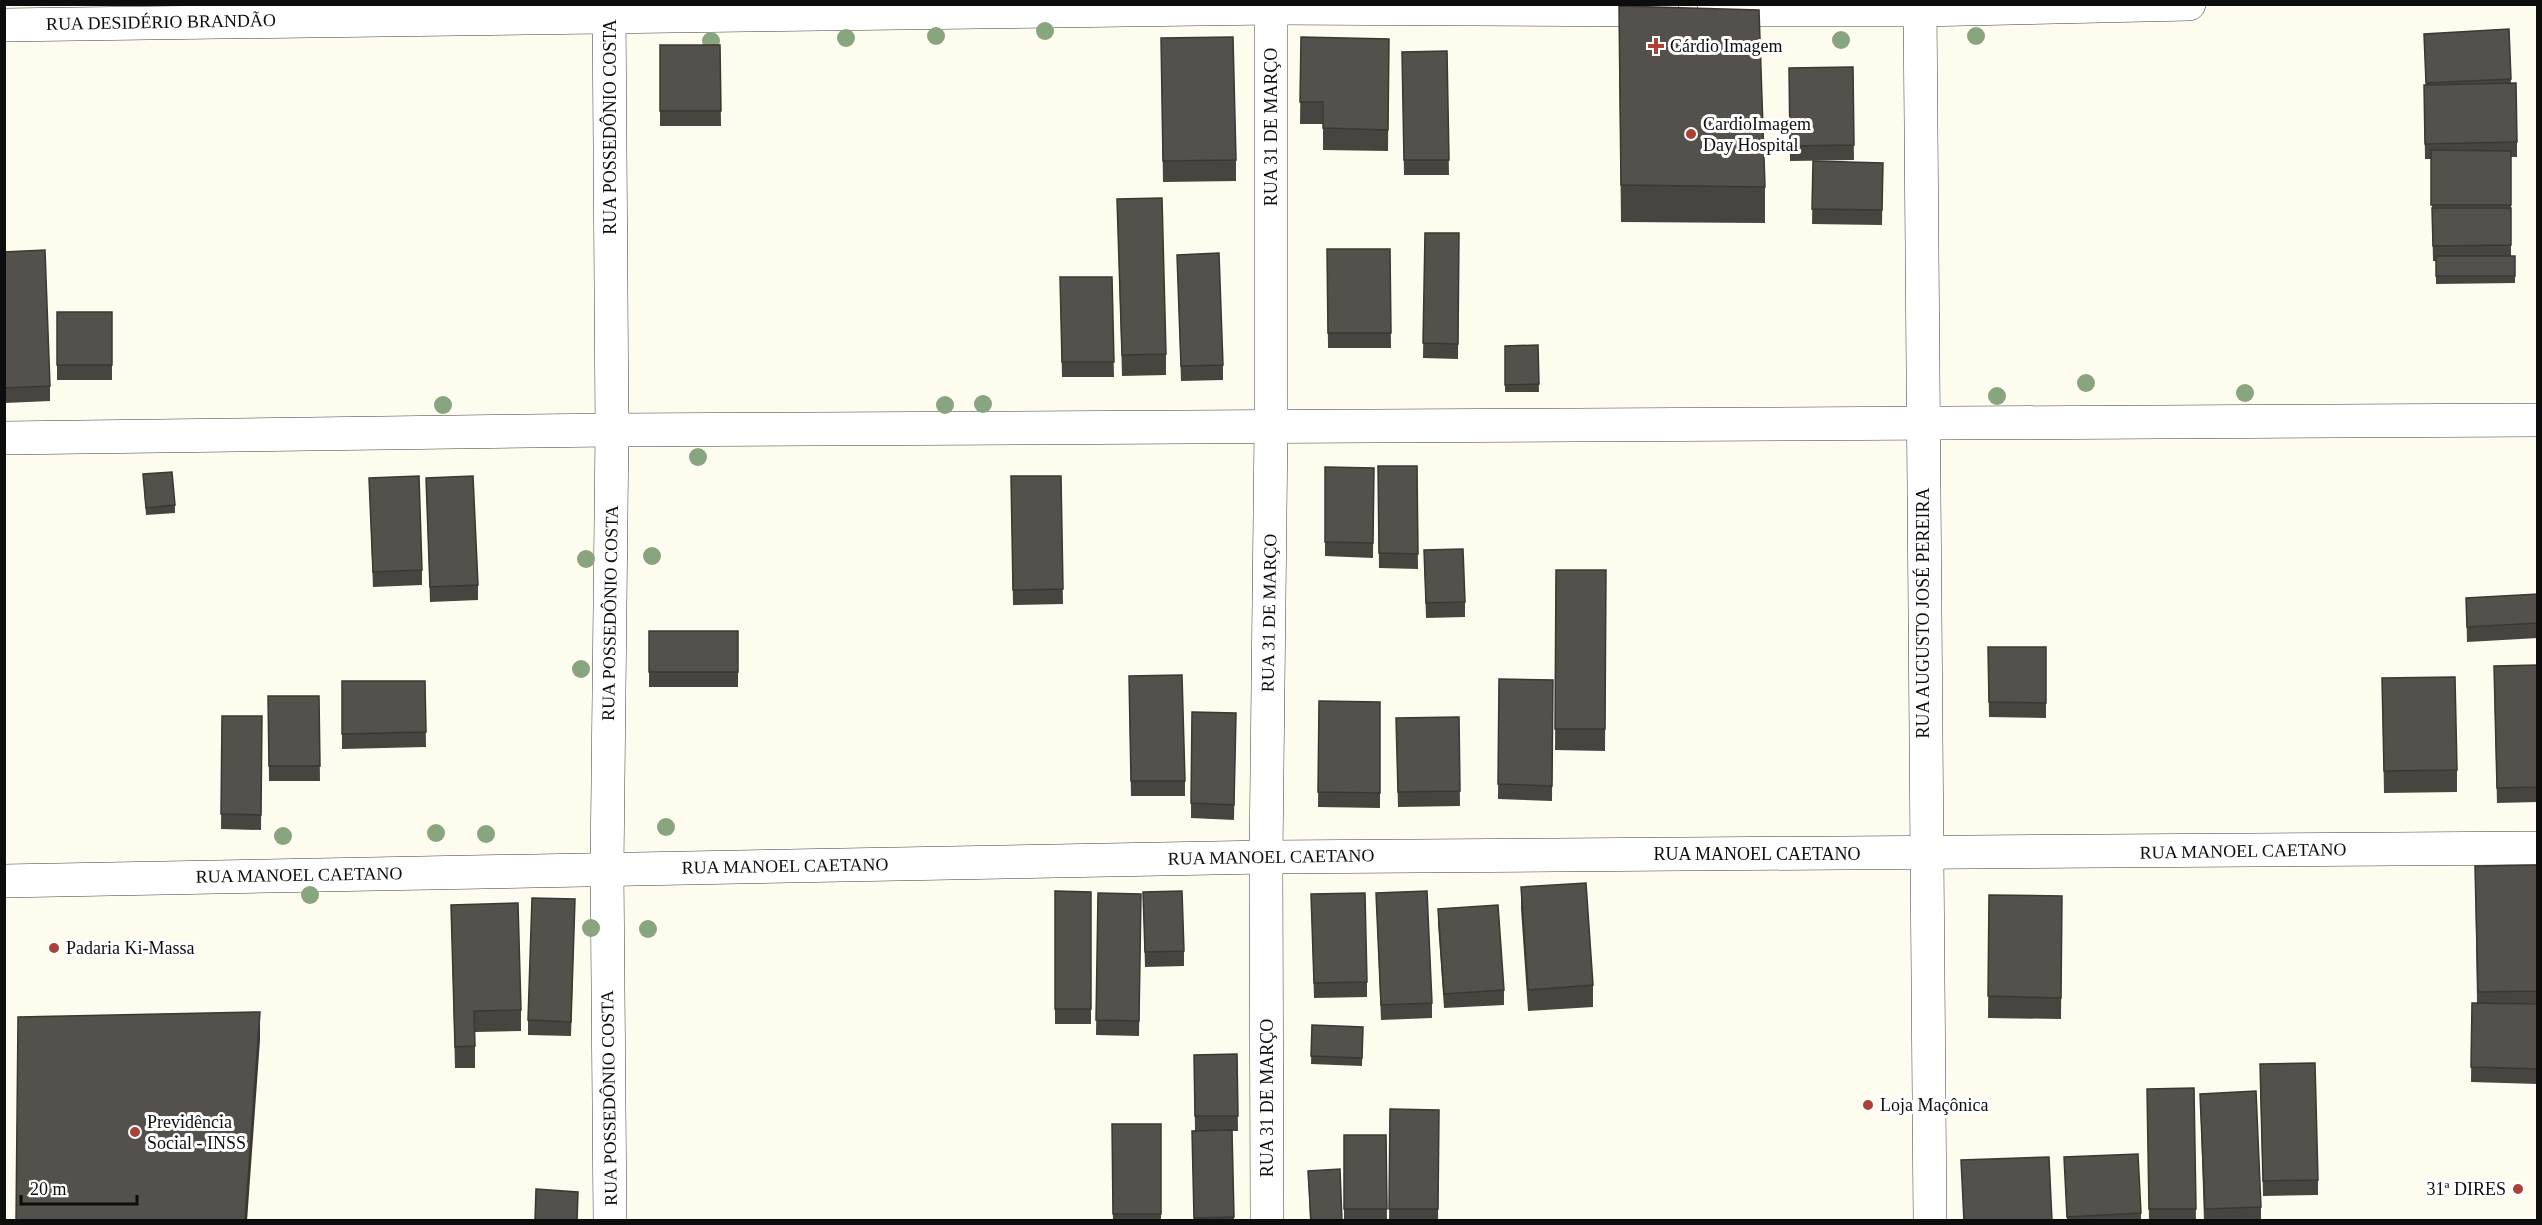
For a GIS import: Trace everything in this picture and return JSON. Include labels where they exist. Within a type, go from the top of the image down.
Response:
[{"type":"street","name":"RUA DESIDÉRIO BRANDÃO","points":[[4,25],[609,10],[1271,6],[1920,8],[2189,4]]},
{"type":"street","name":"RUA 31 DE MARÇO","points":[[1267,1221],[1266,857],[1271,429],[1271,6]]},
{"type":"street","name":"RUA AUGUSTO JOSÉ PEREIRA","points":[[1920,8],[1925,854],[1930,1221]]},
{"type":"street","name":"RUA POSSEDÔNIO COSTA","points":[[609,10],[612,430],[607,869],[610,1221]]},
{"type":"street","points":[[4,438],[612,430],[1271,429],[2538,420]]},
{"type":"street","name":"RUA MANOEL CAETANO","points":[[4,881],[1266,857],[2538,848]]},
{"type":"building","name":"CardioImagem Day Hospital","points":[[1619,6],[1759,10],[1765,187],[1621,185]]},
{"type":"building","points":[[2509,29],[2511,79],[2426,83],[2424,34]]},
{"type":"building","points":[[1233,37],[1236,160],[1163,161],[1161,38]]},
{"type":"building","points":[[1301,37],[1389,39],[1388,130],[1323,128],[1323,102],[1300,102]]},
{"type":"building","points":[[660,45],[720,45],[721,111],[660,111]]},
{"type":"building","points":[[1447,51],[1449,160],[1404,160],[1402,52]]},
{"type":"building","points":[[1853,67],[1854,145],[1790,146],[1789,68]]},
{"type":"building","points":[[2516,83],[2517,142],[2425,144],[2424,85]]},
{"type":"building","points":[[2431,150],[2511,151],[2511,205],[2431,205]]},
{"type":"building","points":[[1813,161],[1883,163],[1882,210],[1812,209]]},
{"type":"building","points":[[1162,198],[1166,354],[1122,355],[1117,199]]},
{"type":"building","points":[[2432,208],[2511,208],[2511,245],[2433,246]]},
{"type":"building","points":[[1425,233],[1459,233],[1458,344],[1423,343]]},
{"type":"building","points":[[1327,249],[1390,249],[1391,333],[1328,333]]},
{"type":"building","points":[[45,250],[50,386],[5,388],[4,252]]},
{"type":"building","points":[[1219,253],[1223,365],[1181,366],[1177,255]]},
{"type":"building","points":[[2436,256],[2515,256],[2515,276],[2436,276]]},
{"type":"building","points":[[1060,277],[1112,277],[1114,362],[1062,362]]},
{"type":"building","points":[[57,312],[112,312],[112,365],[57,365]]},
{"type":"building","points":[[1538,345],[1539,384],[1505,385],[1505,346]]},
{"type":"building","points":[[1378,466],[1417,466],[1418,554],[1379,553]]},
{"type":"building","points":[[1325,467],[1374,468],[1373,543],[1325,542]]},
{"type":"building","points":[[172,472],[175,505],[146,508],[143,474]]},
{"type":"building","points":[[419,476],[422,570],[373,572],[369,478]]},
{"type":"building","points":[[473,476],[478,585],[430,587],[426,478]]},
{"type":"building","points":[[1011,476],[1061,476],[1063,589],[1013,590]]},
{"type":"building","points":[[1463,549],[1465,602],[1426,603],[1424,550]]},
{"type":"building","points":[[1556,570],[1606,570],[1605,729],[1555,729]]},
{"type":"building","points":[[2538,594],[2538,623],[2467,627],[2466,598]]},
{"type":"building","points":[[649,631],[738,631],[738,672],[649,672]]},
{"type":"building","points":[[1988,647],[2046,647],[2046,703],[1989,702]]},
{"type":"building","points":[[2538,665],[2538,787],[2497,788],[2494,666]]},
{"type":"building","points":[[1182,675],[1185,781],[1131,781],[1129,676]]},
{"type":"building","points":[[2455,677],[2457,770],[2384,771],[2382,678]]},
{"type":"building","points":[[1499,679],[1553,680],[1552,786],[1498,784]]},
{"type":"building","points":[[342,681],[425,681],[426,732],[342,734]]},
{"type":"building","points":[[268,696],[319,696],[320,766],[269,766]]},
{"type":"building","points":[[1319,701],[1380,702],[1380,793],[1318,792]]},
{"type":"building","points":[[1192,712],[1236,713],[1234,805],[1191,803]]},
{"type":"building","points":[[222,716],[262,716],[261,815],[221,814]]},
{"type":"building","points":[[1459,717],[1460,791],[1398,792],[1396,718]]},
{"type":"building","points":[[2538,865],[2538,991],[2478,992],[2475,866]]},
{"type":"building","points":[[1586,883],[1593,985],[1528,990],[1521,887]]},
{"type":"building","points":[[1055,891],[1091,892],[1091,1009],[1055,1009]]},
{"type":"building","points":[[1182,891],[1184,951],[1145,952],[1143,892]]},
{"type":"building","points":[[1427,891],[1432,1003],[1381,1005],[1376,893]]},
{"type":"building","points":[[1098,893],[1141,894],[1139,1021],[1096,1020]]},
{"type":"building","points":[[1365,893],[1367,982],[1314,983],[1311,894]]},
{"type":"building","points":[[1989,895],[2062,896],[2061,998],[1988,996]]},
{"type":"building","points":[[532,898],[575,899],[571,1022],[528,1020]]},
{"type":"building","points":[[518,903],[521,1010],[474,1011],[475,1046],[455,1047],[451,905]]},
{"type":"building","points":[[1498,905],[1504,990],[1444,994],[1438,909]]},
{"type":"building","points":[[2472,1003],[2538,1004],[2538,1069],[2471,1067]]},
{"type":"building","name":"Previdência Social - INSS","points":[[260,1012],[245,1221],[16,1221],[18,1017]]},
{"type":"building","points":[[1312,1025],[1363,1027],[1362,1058],[1311,1056]]},
{"type":"building","points":[[1237,1054],[1238,1116],[1195,1116],[1194,1055]]},
{"type":"building","points":[[2315,1063],[2318,1180],[2263,1181],[2260,1064]]},
{"type":"building","points":[[2194,1088],[2196,1209],[2149,1209],[2147,1089]]},
{"type":"building","points":[[2256,1091],[2261,1207],[2205,1209],[2200,1094]]},
{"type":"building","points":[[1390,1109],[1439,1110],[1438,1209],[1389,1209]]},
{"type":"building","points":[[1112,1124],[1161,1124],[1161,1214],[1113,1214]]},
{"type":"building","points":[[1232,1130],[1234,1217],[1194,1218],[1192,1131]]},
{"type":"building","points":[[1344,1135],[1386,1135],[1387,1209],[1344,1209]]},
{"type":"building","points":[[2138,1154],[2141,1213],[2067,1217],[2064,1157]]},
{"type":"building","points":[[2049,1157],[2052,1221],[1964,1221],[1961,1160]]},
{"type":"building","points":[[1340,1169],[1342,1221],[1311,1221],[1308,1171]]},
{"type":"building","points":[[536,1189],[578,1192],[577,1221],[535,1221]]},
{"type":"place","name":"Cárdio Imagem","points":[[1656,46]]},
{"type":"place","name":"CardioImagem Day Hospital","points":[[1691,134]]},
{"type":"place","name":"Padaria Ki-Massa","points":[[54,948]]},
{"type":"place","name":"Loja Maçônica","points":[[1868,1105]]},
{"type":"place","name":"Previdência Social - INSS","points":[[135,1132]]},
{"type":"place","name":"31ª DIRES","points":[[2518,1189]]}]
